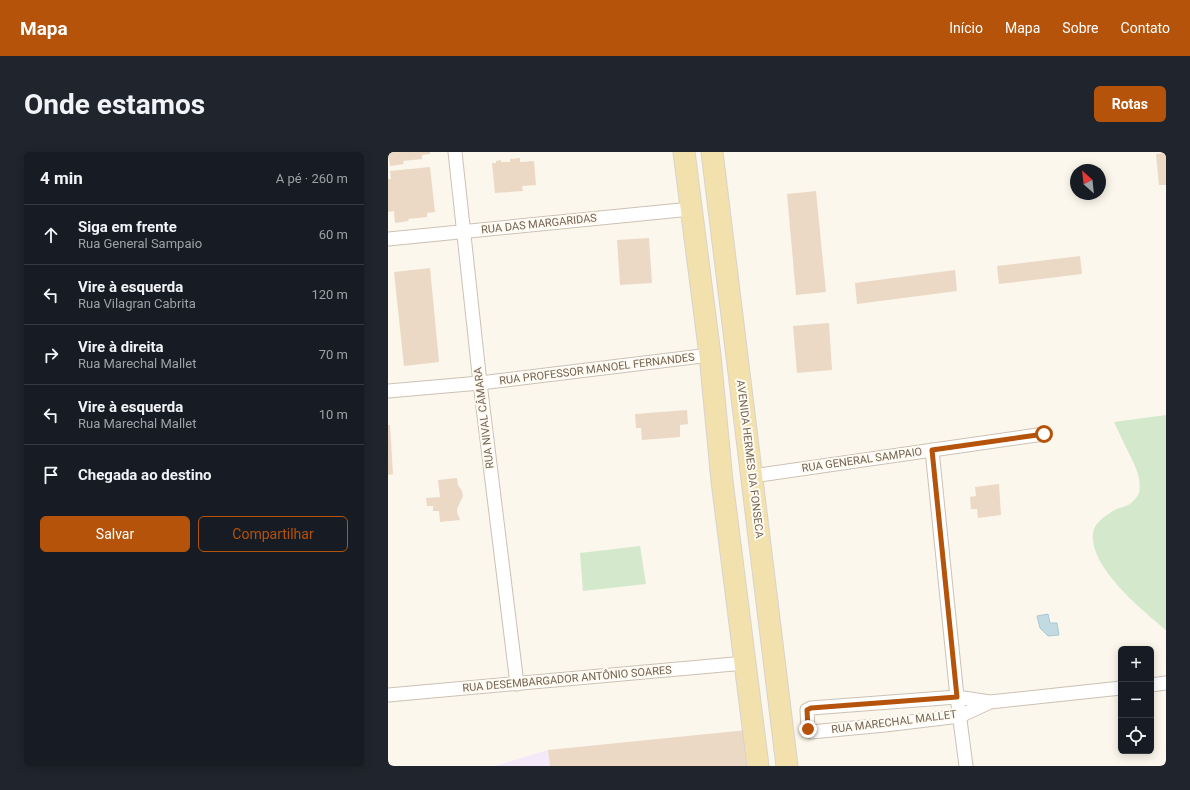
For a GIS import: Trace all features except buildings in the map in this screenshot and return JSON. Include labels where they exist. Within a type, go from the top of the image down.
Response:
[{"type":"main road","points":[[684,152],[710,355],[722,481],[758,766]]},
{"type":"main road","name":"AVENIDA HERMES DA FONSECA","points":[[712,152],[788,766]]},
{"type":"street","name":"RUA NIVAL CÂMARA","points":[[455,152],[480,383],[517,684]]},
{"type":"street","name":"RUA DAS MARGARIDAS","points":[[388,239],[691,209]]},
{"type":"street","name":"RUA PROFESSOR MANOEL FERNANDES","points":[[388,392],[480,383],[710,355]]},
{"type":"street","name":"RUA GENERAL SAMPAIO","points":[[752,476],[1044,434]]},
{"type":"street","points":[[932,450],[957,697],[966,766]]},
{"type":"street","name":"RUA DESEMBARGADOR ANTÔNIO SOARES","points":[[388,695],[745,663]]},
{"type":"street","points":[[1154,685],[1166,683]]},
{"type":"street","name":"RUA MARECHAL MALLET","points":[[990,702],[960,716],[810,732],[808,729],[807,710],[811,708],[957,697],[990,702],[1118,688]]},
{"type":"shaded area","points":[[548,750],[550,766],[495,766]]},
{"type":"green space","points":[[1166,415],[1166,630],[1131,599],[1108,573],[1099,560],[1094,546],[1093,533],[1095,526],[1100,520],[1116,509],[1130,504],[1139,494],[1140,486],[1138,473],[1114,422]]},
{"type":"green space","points":[[640,546],[646,584],[583,591],[580,553]]},
{"type":"water","points":[[1048,614],[1050,623],[1057,623],[1059,635],[1048,636],[1040,628],[1037,616]]},
{"type":"route","points":[[808,729],[807,710],[811,708],[957,697],[932,450],[1044,434]]}]
